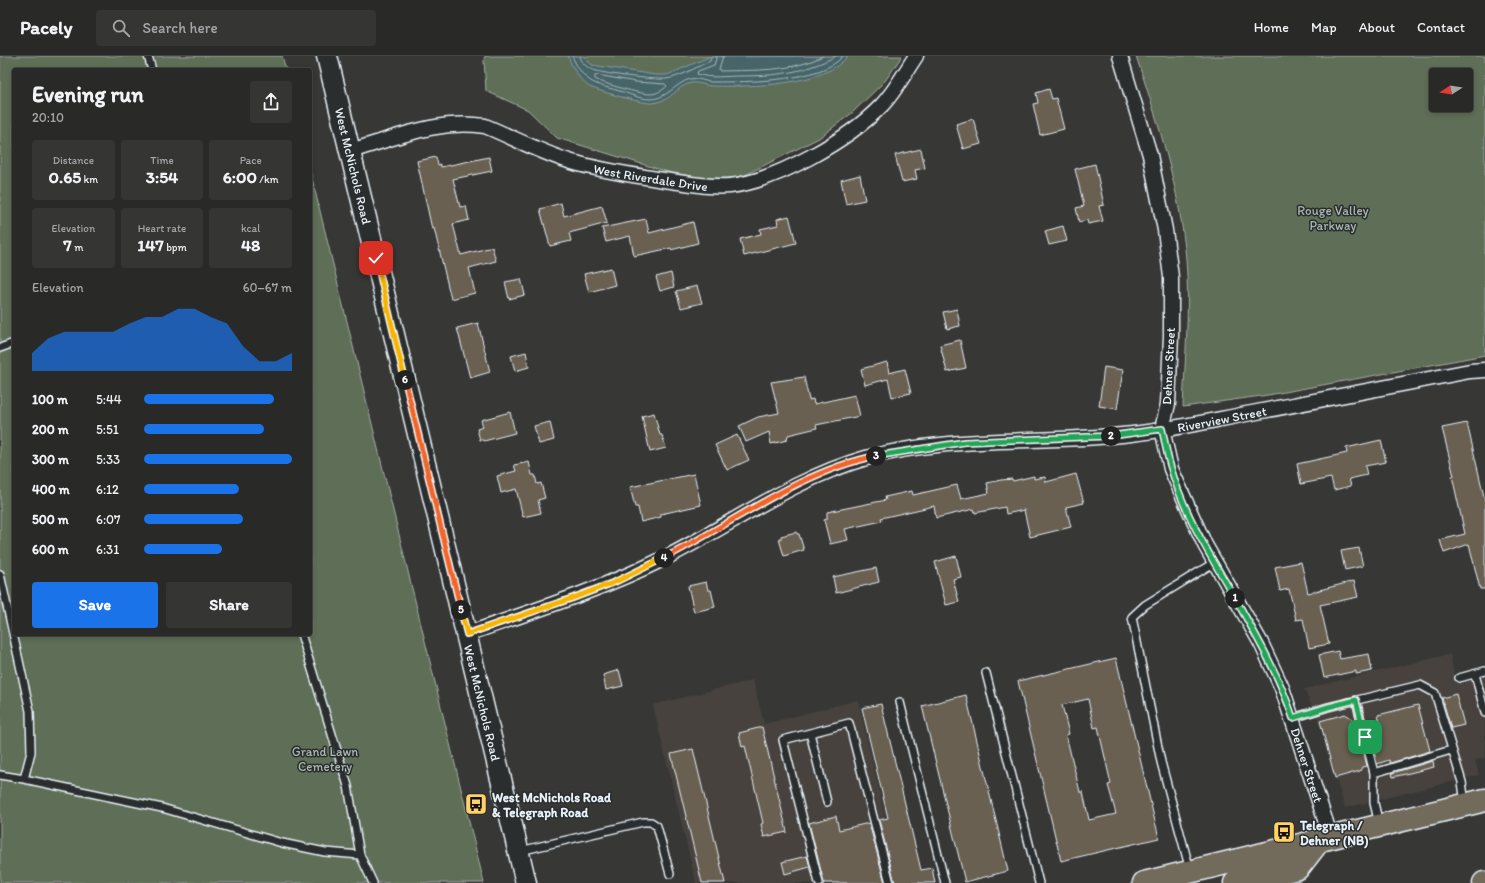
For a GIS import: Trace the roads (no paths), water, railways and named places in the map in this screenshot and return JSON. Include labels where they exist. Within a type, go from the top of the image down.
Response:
[{"type":"main road","name":"West McNichols Road","points":[[327,56],[526,883]]},
{"type":"main road","points":[[1144,883],[1475,803]]},
{"type":"main road","points":[[1235,883],[1298,868],[1325,840]]},
{"type":"street","name":"West Riverdale Drive","points":[[350,150],[429,128],[450,124],[470,124],[485,126],[571,162],[610,172],[698,185],[732,186],[764,177],[794,164],[840,140],[862,124],[882,105],[916,56]]},
{"type":"street","name":"Dehner Street","points":[[1120,56],[1151,161],[1165,230],[1171,277],[1171,336],[1168,404],[1162,429],[1171,469],[1188,511],[1214,562],[1261,643],[1282,688],[1293,718],[1325,840]]},
{"type":"street","name":"Riverview Street","points":[[467,634],[615,582],[666,557],[794,486],[840,466],[869,458],[923,447],[965,442],[1123,435],[1470,371],[1485,370]]},
{"type":"lane","points":[[148,56],[151,68]]},
{"type":"lane","points":[[0,348],[12,344]]},
{"type":"lane","points":[[1190,872],[1161,762],[1132,617],[1144,605],[1214,562]]},
{"type":"lane","points":[[0,574],[12,628]]},
{"type":"lane","points":[[14,636],[30,710],[31,752],[24,779]]},
{"type":"lane","points":[[302,636],[348,786],[360,854],[373,883]]},
{"type":"lane","points":[[1459,678],[1485,671]]},
{"type":"lane","points":[[986,673],[1039,883]]},
{"type":"lane","points":[[1475,674],[1485,713]]},
{"type":"lane","points":[[1293,718],[1328,707],[1420,685],[1435,693],[1451,750],[1462,782],[1475,803]]},
{"type":"lane","points":[[1356,700],[1374,773],[1374,803],[1380,826]]},
{"type":"lane","points":[[900,702],[945,883]]},
{"type":"lane","points":[[819,883],[782,740],[849,723],[890,883]]},
{"type":"lane","points":[[810,733],[827,802]]},
{"type":"lane","points":[[1374,773],[1451,750]]},
{"type":"lane","points":[[0,775],[162,808],[282,843],[325,852],[360,854]]},
{"type":"lane","points":[[518,852],[643,822],[651,822],[657,826],[670,874]]},
{"type":"water","points":[[568,56],[583,56],[592,65],[655,75],[667,75],[709,57],[848,56],[837,66],[805,79],[785,83],[746,86],[713,86],[692,83],[684,86],[664,100],[647,103],[588,86],[576,72]]},
{"type":"place","name":"West McNichols Road & Telegraph Road","points":[[476,804]]},
{"type":"place","name":"Telegraph / Dehner (NB)","points":[[1284,832]]},
{"type":"park label","name":"Rouge Valley Parkway","points":[[1333,218]]},
{"type":"park label","name":"Grand Lawn Cemetery","points":[[325,758]]}]
